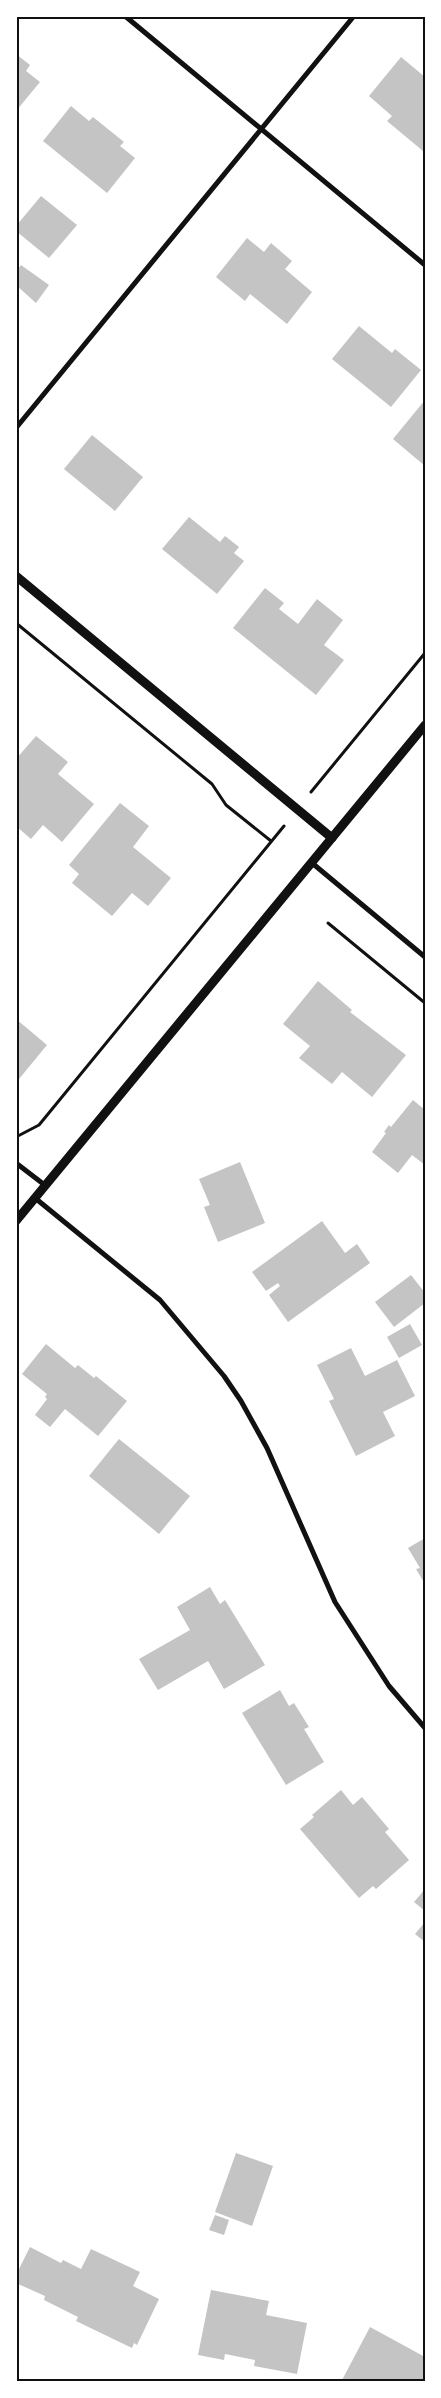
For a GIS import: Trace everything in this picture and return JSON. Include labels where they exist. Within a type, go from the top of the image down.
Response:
[{"type":"street","points":[[125,16],[425,265]]},
{"type":"street","points":[[16,428],[354,16]]},
{"type":"street","points":[[16,576],[332,838]]},
{"type":"street","points":[[16,1221],[425,725]]},
{"type":"street","points":[[312,863],[425,957]]},
{"type":"street","points":[[16,1162],[46,1186]]},
{"type":"street","points":[[35,1198],[160,1300],[224,1376],[241,1401],[267,1448],[336,1602],[389,1686],[425,1728]]},
{"type":"path","points":[[16,623],[212,784],[226,805],[271,841]]},
{"type":"path","points":[[16,1137],[39,1125],[425,653]]},
{"type":"path","points":[[328,923],[425,1003]]},
{"type":"building","points":[[16,54],[30,65],[26,71],[40,82],[16,111]]},
{"type":"building","points":[[401,57],[425,77],[423,151],[387,121],[392,116],[369,96]]},
{"type":"building","points":[[71,106],[89,121],[93,117],[124,142],[120,146],[135,158],[107,193],[43,141]]},
{"type":"building","points":[[41,196],[77,225],[49,258],[16,231],[16,226]]},
{"type":"building","points":[[247,238],[264,252],[271,243],[292,261],[285,269],[312,292],[287,324],[250,294],[245,301],[216,277]]},
{"type":"building","points":[[21,265],[49,285],[36,303],[16,285],[19,281],[16,279],[16,272]]},
{"type":"building","points":[[359,326],[392,353],[395,349],[421,370],[391,407],[332,359]]},
{"type":"building","points":[[425,400],[425,466],[393,439]]},
{"type":"building","points":[[92,435],[143,477],[115,511],[64,469]]},
{"type":"building","points":[[189,517],[220,542],[225,536],[239,547],[234,553],[244,561],[217,594],[162,549]]},
{"type":"building","points":[[265,588],[284,603],[279,609],[298,624],[317,599],[343,620],[324,645],[344,660],[316,695],[233,628]]},
{"type":"building","points":[[36,736],[68,762],[58,774],[94,804],[62,842],[43,825],[31,839],[16,826],[16,759]]},
{"type":"building","points":[[120,803],[149,826],[133,847],[171,878],[148,906],[132,893],[112,916],[72,883],[79,874],[69,865]]},
{"type":"building","points":[[318,981],[352,1010],[350,1012],[406,1055],[372,1097],[342,1072],[332,1084],[299,1058],[310,1046],[283,1024]]},
{"type":"building","points":[[16,1019],[47,1045],[19,1079],[16,1077]]},
{"type":"building","points":[[413,1100],[425,1110],[425,1165],[412,1155],[398,1173],[372,1152],[386,1133],[384,1132],[389,1125],[391,1127]]},
{"type":"building","points":[[240,1162],[265,1223],[218,1242],[204,1207],[210,1205],[199,1179]]},
{"type":"building","points":[[322,1221],[345,1253],[357,1244],[370,1263],[288,1322],[269,1295],[280,1286],[278,1283],[266,1291],[252,1272]]},
{"type":"building","points":[[411,1275],[425,1293],[425,1303],[394,1327],[375,1302]]},
{"type":"building","points":[[410,1324],[422,1345],[399,1358],[387,1337]]},
{"type":"building","points":[[46,1344],[75,1368],[78,1365],[94,1378],[96,1376],[127,1401],[98,1436],[65,1409],[50,1427],[35,1415],[47,1399],[45,1397],[47,1394],[22,1374]]},
{"type":"building","points":[[351,1348],[365,1376],[397,1360],[415,1396],[383,1412],[395,1436],[356,1456],[329,1401],[334,1399],[317,1365]]},
{"type":"building","points":[[119,1439],[190,1496],[159,1534],[89,1476]]},
{"type":"building","points":[[425,1538],[425,1584],[416,1569],[420,1568],[408,1548]]},
{"type":"building","points":[[210,1587],[220,1604],[225,1600],[265,1665],[224,1689],[208,1661],[158,1690],[139,1659],[190,1630],[177,1607]]},
{"type":"building","points":[[280,1690],[289,1706],[294,1703],[309,1727],[304,1729],[324,1762],[286,1785],[242,1713]]},
{"type":"building","points":[[341,1790],[353,1805],[362,1797],[389,1829],[385,1832],[409,1860],[376,1889],[373,1886],[359,1898],[300,1829],[314,1817],[312,1815]]},
{"type":"building","points":[[425,1889],[425,1911],[414,1902]]},
{"type":"building","points":[[425,1922],[425,1942],[415,1934]]},
{"type":"building","points":[[236,2153],[273,2166],[252,2226],[215,2212]]},
{"type":"building","points":[[215,2215],[229,2220],[224,2235],[209,2230]]},
{"type":"building","points":[[30,2247],[61,2263],[63,2260],[81,2269],[91,2249],[140,2272],[133,2286],[159,2299],[137,2345],[134,2343],[132,2348],[76,2321],[78,2317],[44,2300],[45,2296],[16,2283],[16,2275]]},
{"type":"building","points":[[211,2290],[269,2301],[266,2315],[307,2323],[297,2374],[254,2366],[255,2360],[225,2354],[224,2360],[198,2355]]},
{"type":"building","points":[[370,2327],[425,2357],[425,2382],[341,2382]]}]
